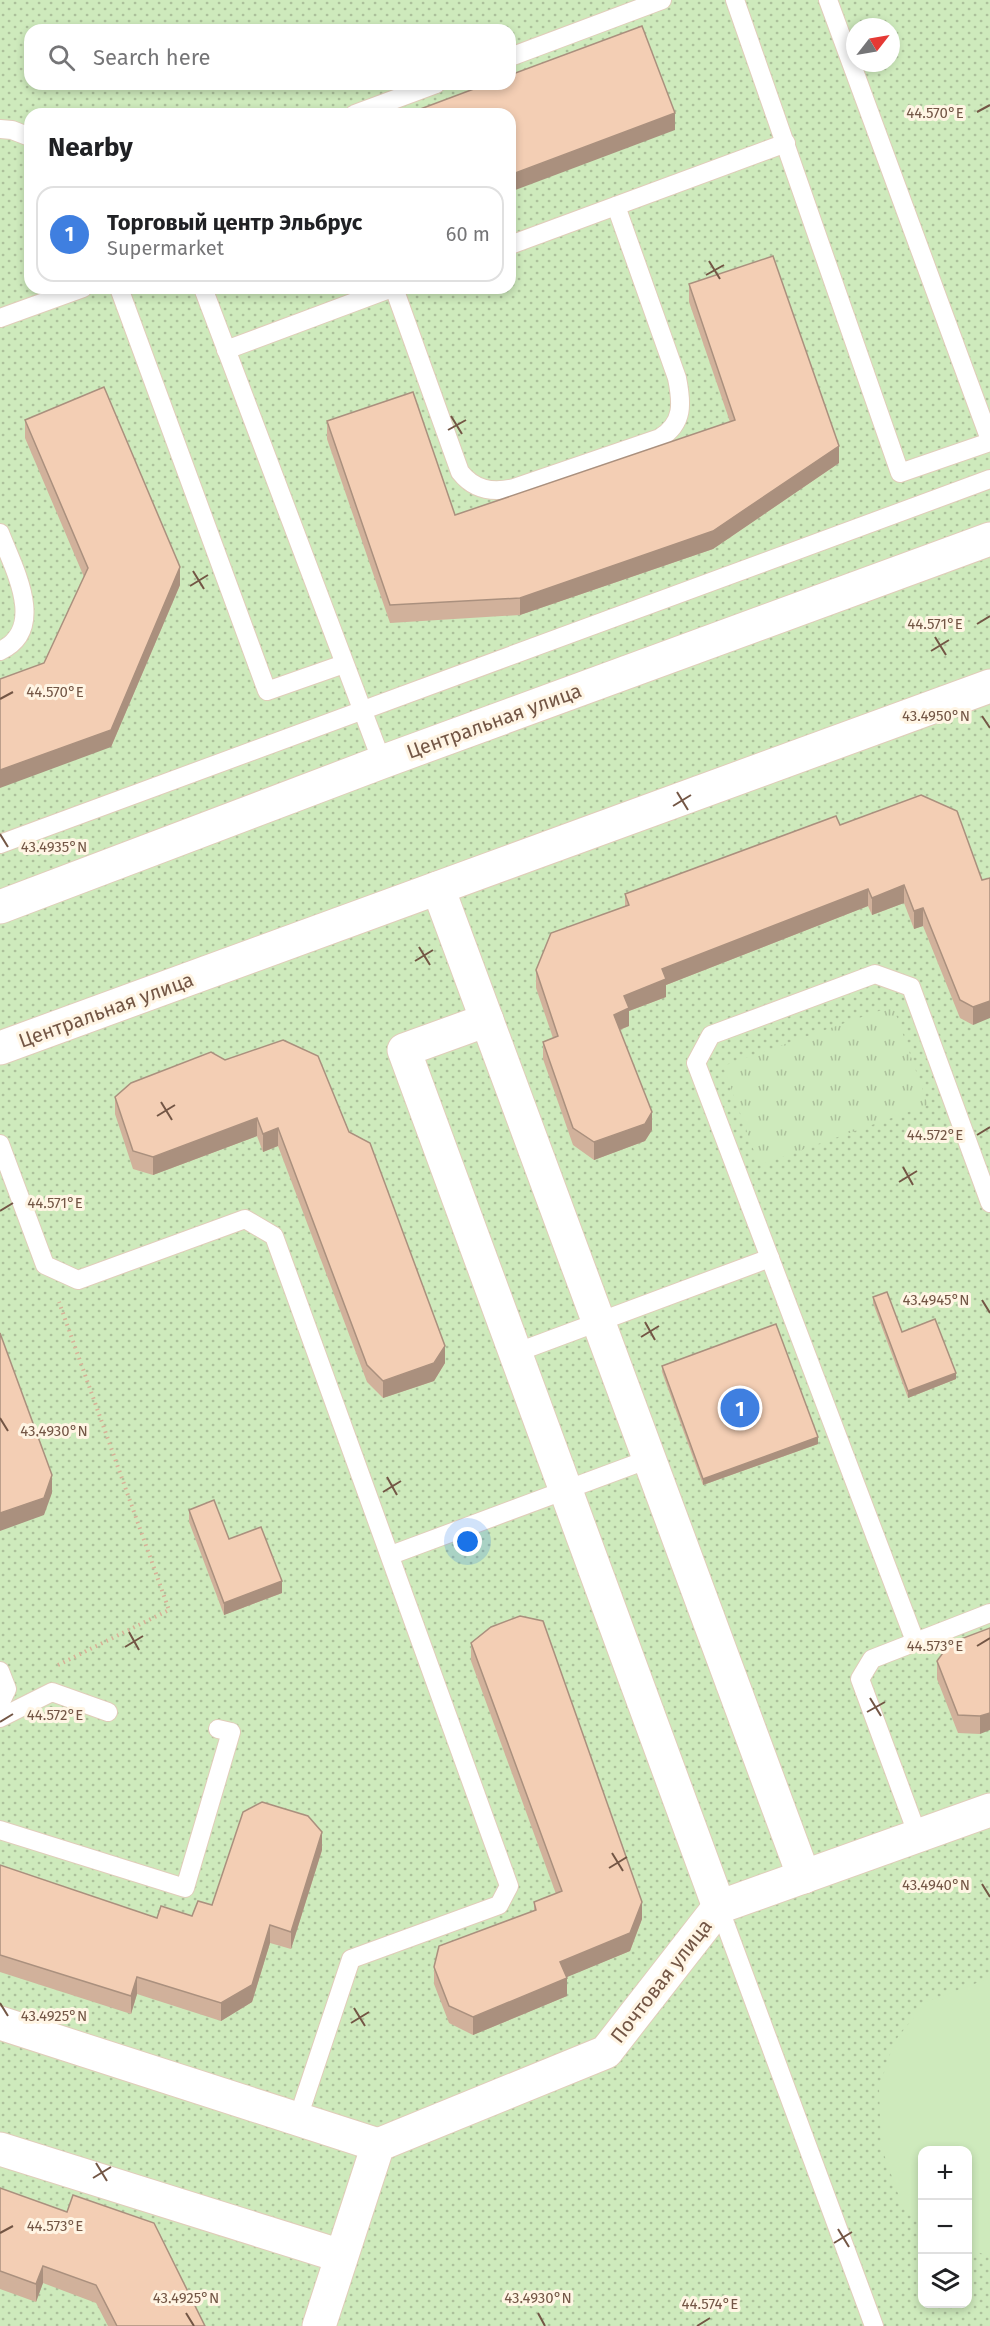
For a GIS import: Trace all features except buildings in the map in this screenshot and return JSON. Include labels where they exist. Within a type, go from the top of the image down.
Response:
[{"type":"street","name":"Центральная улица","points":[[0,907],[382,762],[990,539]]},
{"type":"street","name":"Центральная улица","points":[[0,1048],[989,691]]},
{"type":"street","points":[[438,888],[804,1877]]},
{"type":"street","points":[[487,1020],[404,1050],[719,1907]]},
{"type":"street","name":"Почтовая улица","points":[[378,2145],[606,2052],[719,1907],[990,1810]]},
{"type":"street","points":[[0,2023],[378,2145],[319,2326]]},
{"type":"street","points":[[0,2148],[341,2256]]},
{"type":"lane","points":[[516,55],[662,0]]},
{"type":"lane","points":[[735,0],[900,473],[990,441],[828,0]]},
{"type":"lane","points":[[371,108],[420,90]]},
{"type":"lane","points":[[0,129],[24,135]]},
{"type":"lane","points":[[516,243],[786,143]]},
{"type":"lane","points":[[395,294],[457,464],[464,477],[477,486],[491,491],[514,488],[660,438],[669,432],[675,423],[682,403],[677,378],[616,206]]},
{"type":"lane","points":[[0,318],[66,294]]},
{"type":"lane","points":[[121,294],[267,691],[344,664]]},
{"type":"lane","points":[[206,294],[382,762]]},
{"type":"lane","points":[[226,350],[377,294]]},
{"type":"lane","points":[[0,844],[990,479]]},
{"type":"lane","points":[[0,533],[24,598],[26,616],[13,643],[0,651]]},
{"type":"lane","points":[[915,1641],[696,1063],[711,1035],[875,974],[911,987],[983,1165],[990,1203]]},
{"type":"lane","points":[[0,1144],[45,1265],[78,1280],[246,1219],[274,1236],[509,1886],[499,1905],[351,1959],[298,2118]]},
{"type":"lane","points":[[515,1353],[770,1258]]},
{"type":"lane","points":[[391,1555],[649,1459]]},
{"type":"lane","points":[[918,1836],[860,1679],[872,1659],[990,1613]]},
{"type":"lane","points":[[0,1671],[3,1697]]},
{"type":"lane","points":[[0,1718],[52,1692],[108,1712]]},
{"type":"lane","points":[[0,1830],[185,1888],[231,1732],[218,1729]]},
{"type":"lane","points":[[719,1907],[874,2326]]},
{"type":"path","points":[[3,1697],[170,1610],[45,1265]]},
{"type":"green space","points":[[0,0],[990,0],[990,2326],[0,2326]]},
{"type":"green space","points":[[893,1006],[928,1105],[759,1165],[723,1066]]},
{"type":"green space","points":[[990,1978],[990,2257],[972,2250],[972,2146],[918,2146],[918,2218],[902,2205],[881,2146],[879,2088],[894,2042],[926,2002]]},
{"type":"place","name":"Торговый центр Эльбрус","points":[[740,1408]]}]
